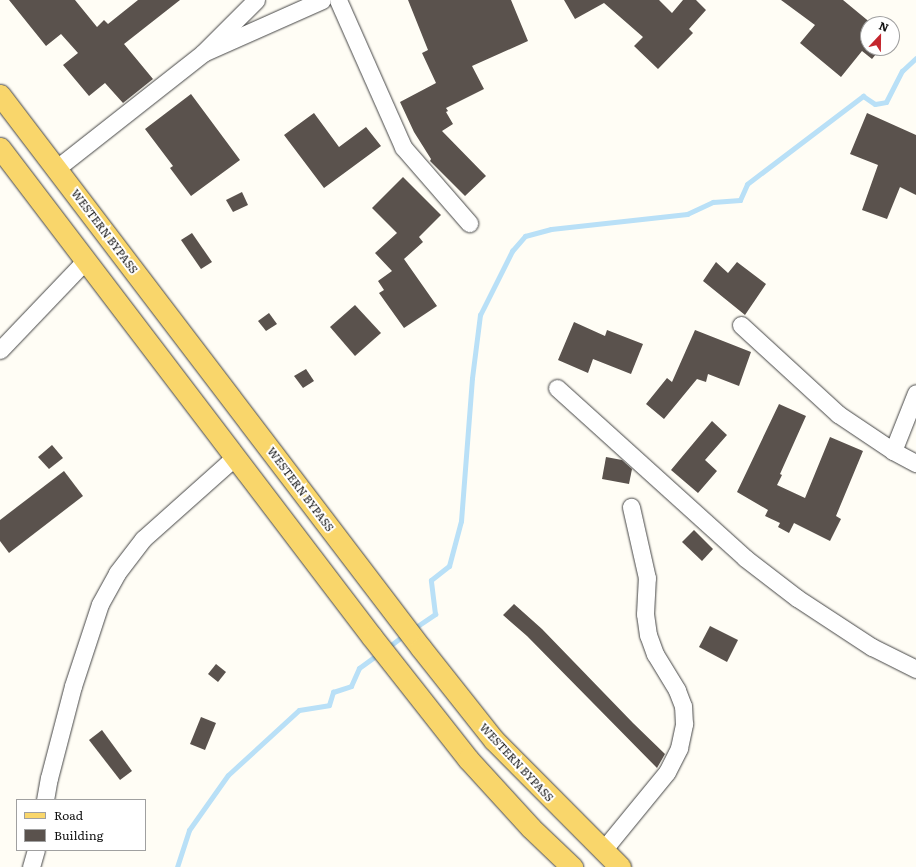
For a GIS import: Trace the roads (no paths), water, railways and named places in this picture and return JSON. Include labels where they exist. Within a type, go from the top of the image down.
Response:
[{"type":"main road","name":"WESTERN BYPASS","points":[[0,95],[422,648],[494,740],[604,849],[620,867]]},
{"type":"main road","points":[[0,148],[372,637],[468,759],[531,828],[572,867]]},
{"type":"street","points":[[57,168],[203,53],[256,0]]},
{"type":"street","points":[[203,53],[322,0]]},
{"type":"street","points":[[338,0],[403,147],[470,223]]},
{"type":"street","points":[[0,350],[85,261]]},
{"type":"street","points":[[741,325],[838,414],[893,451],[916,463]]},
{"type":"street","points":[[557,388],[745,558],[797,598],[872,647],[916,669]]},
{"type":"street","points":[[893,451],[916,393]]},
{"type":"street","points":[[45,799],[49,778],[73,686],[100,604],[117,572],[143,539],[235,457]]},
{"type":"street","points":[[604,849],[667,772],[679,748],[684,724],[683,706],[677,690],[656,654],[648,635],[645,614],[647,578],[631,507]]},
{"type":"street","points":[[31,867],[36,851]]},
{"type":"waterway","points":[[413,629],[435,614],[431,580],[449,566],[461,521],[472,378],[480,315],[512,251],[525,236],[551,229],[687,214],[713,202],[740,200],[747,184],[863,96],[875,104],[886,102],[902,71],[916,58]]},
{"type":"waterway","points":[[387,648],[404,635]]},
{"type":"waterway","points":[[177,867],[189,830],[228,775],[299,710],[329,705],[333,692],[351,686],[359,668],[378,654]]}]
